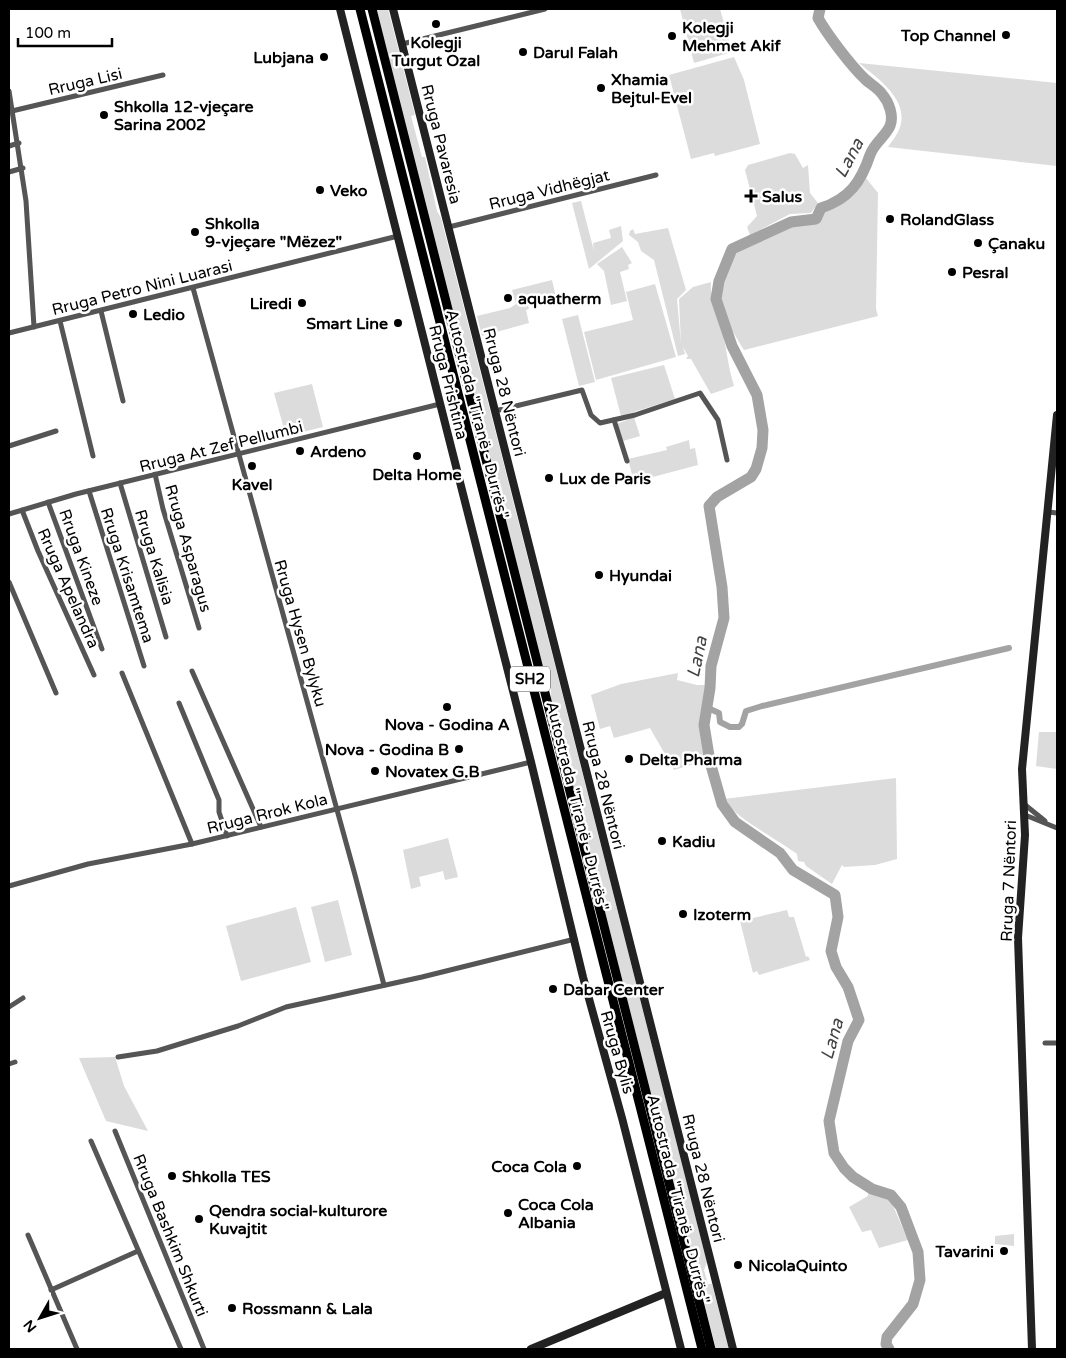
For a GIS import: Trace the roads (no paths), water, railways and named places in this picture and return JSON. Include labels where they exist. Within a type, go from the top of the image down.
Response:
[{"type":"highway","name":"Autostrada \"Tiranë - Durrës\"","points":[[360,9],[702,1349]]},
{"type":"highway","name":"Autostrada \"Tiranë - Durrës\"","points":[[372,9],[711,1349]]},
{"type":"main road","name":"Rruga Prishtina","points":[[340,9],[531,762]]},
{"type":"main road","name":"Rruga Pavaresia","points":[[393,9],[449,227]]},
{"type":"main road","name":"Rruga 28 Nëntori","points":[[449,227],[733,1349]]},
{"type":"main road","name":"Rruga 7 Nëntori","points":[[1032,1349],[1018,938],[1025,840],[1022,769],[1057,415]]},
{"type":"main road","name":"Rruga Bylis","points":[[531,762],[680,1349]]},
{"type":"main road","points":[[532,1349],[666,1293]]},
{"type":"street","points":[[402,44],[544,9]]},
{"type":"street","name":"Rruga Lisi","points":[[12,110],[163,75]]},
{"type":"street","points":[[9,91],[22,168],[34,327]]},
{"type":"street","points":[[9,146],[19,143]]},
{"type":"street","points":[[9,172],[22,168]]},
{"type":"street","name":"Rruga Vidhëgjat","points":[[449,227],[656,175]]},
{"type":"street","name":"Rruga Petro Nini Luarasi","points":[[9,333],[398,236]]},
{"type":"street","name":"Rruga Hysen Bylyku","points":[[193,288],[384,985]]},
{"type":"street","points":[[100,310],[123,401]]},
{"type":"street","points":[[60,321],[93,456]]},
{"type":"street","points":[[495,411],[582,390],[593,418],[600,424],[700,393],[718,420],[727,460]]},
{"type":"street","name":"Rruga At Zef Pellumbi","points":[[9,513],[155,474],[440,404]]},
{"type":"street","points":[[614,420],[626,461]]},
{"type":"street","points":[[9,446],[56,431]]},
{"type":"street","name":"Rruga Asparagus","points":[[155,474],[166,518],[199,628]]},
{"type":"street","name":"Rruga Kalisia","points":[[120,483],[166,637]]},
{"type":"street","name":"Rruga Krisamtema","points":[[88,491],[144,666]]},
{"type":"street","name":"Rruga Kineze","points":[[48,502],[102,649]]},
{"type":"street","name":"Rruga Apelandra","points":[[22,510],[41,559],[94,675]]},
{"type":"street","points":[[1048,512],[1057,513]]},
{"type":"street","points":[[9,582],[56,693]]},
{"type":"street","points":[[192,671],[261,827]]},
{"type":"street","points":[[122,673],[192,844]]},
{"type":"street","points":[[179,703],[219,800],[219,812],[226,836]]},
{"type":"street","name":"Rruga Rrok Kola","points":[[9,886],[88,864],[192,844],[531,762]]},
{"type":"street","points":[[1024,804],[1047,823]]},
{"type":"street","points":[[1025,815],[1057,828]]},
{"type":"street","points":[[118,1057],[157,1051],[238,1026],[286,1007],[575,939]]},
{"type":"street","points":[[9,1007],[24,998]]},
{"type":"street","points":[[1045,1043],[1057,1043]]},
{"type":"street","name":"Rruga Bashkim Shkurti","points":[[115,1131],[204,1349]]},
{"type":"street","points":[[92,1141],[181,1349]]},
{"type":"street","points":[[28,1234],[77,1349]]},
{"type":"street","points":[[51,1290],[138,1251]]},
{"type":"waterway","name":"Lana","points":[[820,9],[818,18],[833,41],[859,73],[885,97],[890,109],[891,122],[888,130],[872,151],[853,188],[839,200],[821,208],[816,219],[791,222],[732,249],[719,281],[716,299],[732,346],[757,395],[763,430],[762,448],[756,469],[751,477],[717,497],[709,506],[722,587],[724,618],[711,666],[710,688],[704,725],[710,762],[722,804],[735,822],[780,853],[793,870],[835,895],[838,917],[831,951],[836,967],[848,987],[859,1020],[848,1041],[829,1121],[834,1153],[853,1177],[872,1189],[891,1195],[901,1207],[918,1252],[920,1280],[913,1304],[887,1337],[886,1344],[889,1349]]},
{"type":"waterway","points":[[708,708],[719,713],[720,722],[730,727],[739,727],[742,724],[746,711],[762,706],[1009,648]]},
{"type":"place","name":"Kolegji Turgut Ozal","points":[[436,24]]},
{"type":"place","name":"Top Channel","points":[[1006,35]]},
{"type":"place","name":"Kolegji Mehmet Akif","points":[[672,36]]},
{"type":"place","name":"Darul Falah","points":[[523,52]]},
{"type":"place","name":"Lubjana","points":[[324,57]]},
{"type":"place","name":"Xhamia Bejtul-Evel","points":[[601,88]]},
{"type":"place","name":"Shkolla 12-vjeçare Sarina 2002","points":[[104,115]]},
{"type":"place","name":"Veko","points":[[320,190]]},
{"type":"place","name":"Salus","points":[[751,196]]},
{"type":"place","name":"RolandGlass","points":[[890,219]]},
{"type":"place","name":"Shkolla 9-vjeçare \"Mëzez\"","points":[[195,232]]},
{"type":"place","name":"Çanaku","points":[[978,243]]},
{"type":"place","name":"Pesral","points":[[952,272]]},
{"type":"place","name":"aquatherm","points":[[508,298]]},
{"type":"place","name":"Liredi","points":[[302,303]]},
{"type":"place","name":"Ledio","points":[[133,314]]},
{"type":"place","name":"Smart Line","points":[[398,323]]},
{"type":"place","name":"Ardeno","points":[[300,451]]},
{"type":"place","name":"Delta Home","points":[[417,456]]},
{"type":"place","name":"Kavel","points":[[252,466]]},
{"type":"place","name":"Lux de Paris","points":[[549,478]]},
{"type":"place","name":"Hyundai","points":[[599,575]]},
{"type":"place","name":"Nova - Godina A","points":[[447,707]]},
{"type":"place","name":"Nova - Godina B","points":[[459,749]]},
{"type":"place","name":"Delta Pharma","points":[[629,759]]},
{"type":"place","name":"Novatex G.B","points":[[375,771]]},
{"type":"place","name":"Kadiu","points":[[662,841]]},
{"type":"place","name":"Izoterm","points":[[683,914]]},
{"type":"place","name":"Dabar Center","points":[[553,989]]},
{"type":"place","name":"Coca Cola","points":[[577,1166]]},
{"type":"place","name":"Shkolla TES","points":[[172,1176]]},
{"type":"place","name":"Coca Cola Albania","points":[[508,1213]]},
{"type":"place","name":"Qendra social-kulturore Kuvajtit","points":[[199,1219]]},
{"type":"place","name":"Tavarini","points":[[1004,1251]]},
{"type":"place","name":"NicolaQuinto","points":[[738,1265]]},
{"type":"place","name":"Rossmann & Lala","points":[[232,1308]]}]
